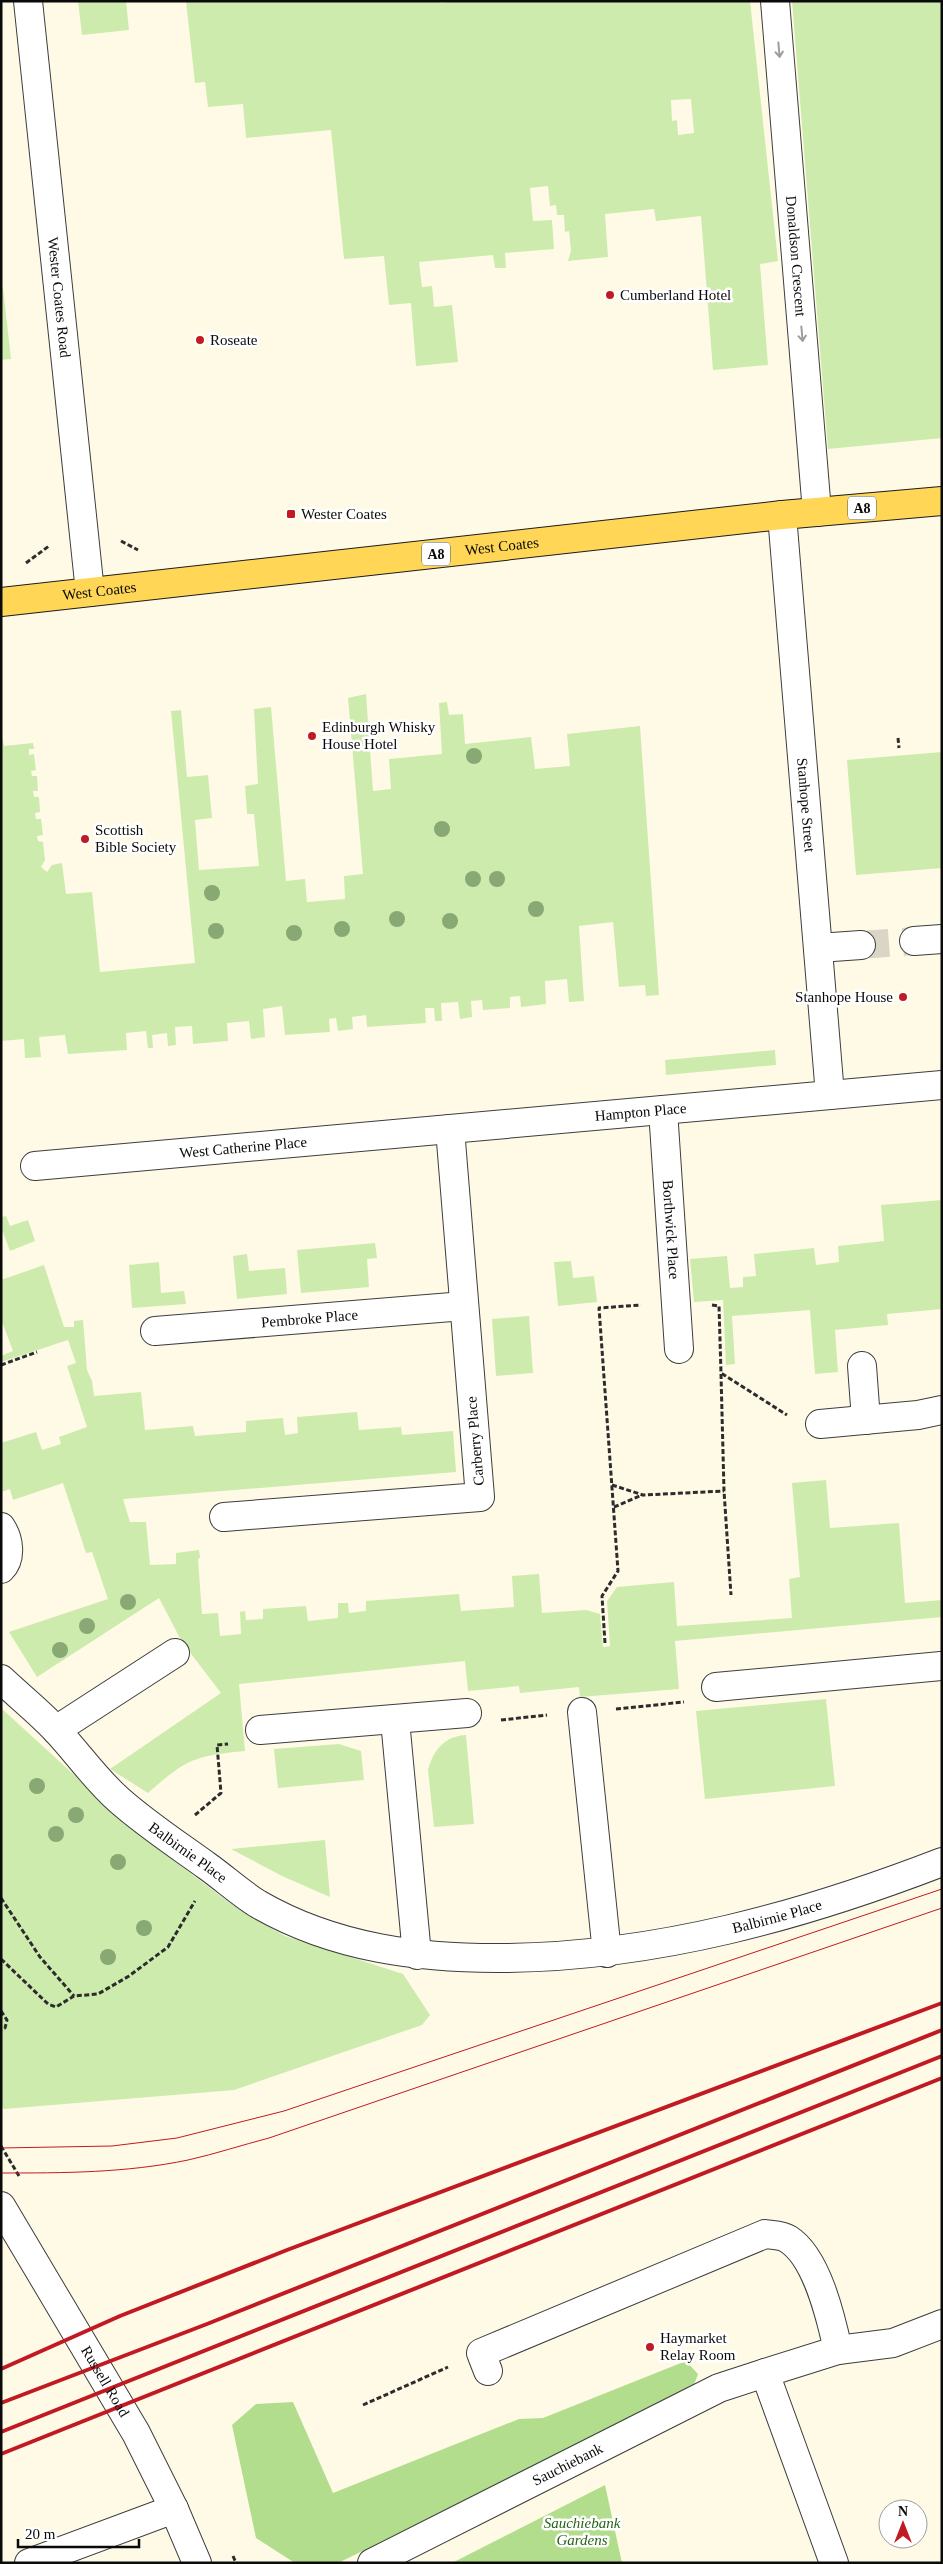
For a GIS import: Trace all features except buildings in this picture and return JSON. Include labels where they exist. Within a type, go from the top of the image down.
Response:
[{"type":"main road","name":"West Coates","points":[[1,602],[782,515],[942,501]]},
{"type":"street","name":"Wester Coates Road","points":[[28,1],[90,592]]},
{"type":"street","name":"Donaldson Crescent","points":[[775,1],[817,512]]},
{"type":"street","name":"Stanhope Street","points":[[782,515],[830,1095]]},
{"type":"street","points":[[914,941],[942,939]]},
{"type":"street","points":[[818,948],[861,945]]},
{"type":"street","name":"Hampton Place","points":[[450,1129],[942,1085]]},
{"type":"street","name":"Borthwick Place","points":[[664,1110],[679,1349]]},
{"type":"street","name":"West Catherine Place","points":[[35,1166],[450,1129]]},
{"type":"street","name":"Carberry Place","points":[[224,1517],[480,1497],[450,1129]]},
{"type":"street","name":"Pembroke Place","points":[[155,1331],[464,1306]]},
{"type":"street","points":[[862,1366],[866,1420]]},
{"type":"street","points":[[820,1424],[942,1410]]},
{"type":"street","points":[[1,1527],[8,1547],[8,1556],[1,1569]]},
{"type":"street","points":[[56,1730],[174,1653]]},
{"type":"street","points":[[716,1687],[941,1669]]},
{"type":"street","name":"Balbirnie Place","points":[[1,1679],[56,1730],[119,1801],[256,1903],[305,1927],[357,1944],[418,1955],[466,1959],[607,1953],[675,1942],[730,1929],[855,1893],[942,1862]]},
{"type":"street","points":[[582,1712],[607,1953]]},
{"type":"street","points":[[260,1730],[467,1714]]},
{"type":"street","points":[[395,1720],[418,1955]]},
{"type":"street","name":"Russell Road","points":[[1,2206],[136,2434],[174,2509],[197,2563]]},
{"type":"street","points":[[484,2362],[765,2234],[786,2238],[802,2251],[828,2304],[838,2350]]},
{"type":"street","name":"Sauchiebank","points":[[372,2563],[719,2388],[838,2350],[893,2343],[942,2324]]},
{"type":"street","points":[[765,2373],[834,2563]]},
{"type":"street","points":[[41,2561],[174,2509]]},
{"type":"path","points":[[21,565],[59,540],[84,534]]},
{"type":"path","points":[[898,738],[899,748]]},
{"type":"path","points":[[606,1643],[602,1596],[618,1571],[599,1308],[676,1303],[719,1306],[724,1491],[730,1595]]},
{"type":"path","points":[[1,1365],[37,1352]]},
{"type":"path","points":[[721,1373],[802,1424],[820,1424]]},
{"type":"path","points":[[612,1485],[643,1495]]},
{"type":"path","points":[[613,1508],[643,1495],[724,1491]]},
{"type":"path","points":[[193,1817],[221,1793],[217,1745],[260,1741],[260,1730]]},
{"type":"path","points":[[1,1958],[48,2004],[56,2007],[74,1996],[98,1994],[113,1987],[168,1946],[214,1871]]},
{"type":"path","points":[[1,1898],[40,1957],[74,1996]]},
{"type":"path","points":[[1,2011],[7,2020],[5,2028],[1,2030]]},
{"type":"path","points":[[363,2405],[484,2362]]},
{"type":"green space","points":[[78,1],[126,1],[129,30],[82,35]]},
{"type":"green space","points":[[186,1],[439,1],[440,3],[460,1],[750,1],[778,261],[760,264],[768,365],[713,370],[701,216],[656,221],[654,209],[605,214],[608,257],[568,261],[571,251],[569,231],[565,232],[564,215],[557,215],[556,205],[550,206],[548,186],[530,188],[533,221],[552,220],[554,249],[505,253],[506,268],[495,268],[493,255],[419,262],[422,287],[432,286],[434,307],[452,305],[458,362],[416,366],[411,303],[389,305],[384,256],[344,259],[331,130],[246,138],[243,104],[208,107],[205,82],[195,83]],"holes":[[[691,99],[694,133],[678,135],[677,120],[672,121],[671,100]]]},
{"type":"green space","points":[[792,1],[942,1],[942,438],[828,449]]},
{"type":"green space","points":[[3,288],[11,359],[1,360],[1,289]]},
{"type":"green space","points":[[366,694],[373,791],[391,789],[389,759],[442,754],[439,703],[447,702],[449,715],[463,714],[465,744],[531,737],[535,769],[570,766],[567,734],[640,726],[659,995],[646,996],[645,985],[619,987],[613,922],[579,926],[584,1001],[569,1002],[567,979],[545,981],[546,1004],[521,1007],[520,996],[510,997],[510,1008],[483,1010],[482,1000],[471,1001],[472,1017],[460,1019],[458,1002],[441,1003],[442,1021],[435,1021],[434,1008],[425,1008],[426,1023],[367,1027],[366,1015],[352,1017],[353,1029],[338,1031],[336,1018],[329,1019],[330,1032],[285,1035],[282,1006],[263,1009],[265,1037],[251,1039],[249,1021],[227,1023],[228,1041],[193,1044],[192,1026],[175,1027],[176,1045],[168,1046],[167,1033],[152,1035],[153,1048],[148,1048],[146,1031],[126,1033],[127,1050],[68,1054],[65,1035],[39,1037],[41,1057],[25,1058],[24,1039],[1,1041],[1,732],[4,746],[33,743],[34,749],[29,749],[29,755],[34,754],[36,770],[31,771],[32,776],[37,776],[38,791],[33,791],[34,797],[39,797],[40,812],[35,813],[36,819],[41,819],[43,835],[37,836],[38,841],[43,842],[45,860],[41,867],[47,872],[52,865],[62,863],[66,894],[92,892],[100,972],[195,963],[171,711],[181,710],[187,777],[208,775],[212,818],[195,820],[199,870],[259,866],[254,814],[247,814],[245,786],[258,784],[254,709],[271,707],[286,881],[305,879],[307,902],[345,899],[344,876],[363,874],[348,698]]},
{"type":"green space","points":[[942,752],[942,868],[856,875],[847,760]]},
{"type":"green space","points":[[775,1050],[776,1065],[666,1075],[665,1060]]},
{"type":"green space","points":[[942,1200],[942,1309],[887,1314],[888,1325],[835,1330],[838,1372],[815,1374],[810,1310],[732,1316],[735,1364],[726,1365],[723,1300],[694,1302],[690,1259],[727,1256],[730,1288],[743,1287],[743,1277],[756,1276],[754,1254],[814,1248],[816,1265],[839,1262],[838,1246],[884,1241],[881,1205]]},
{"type":"green space","points":[[6,1216],[10,1226],[28,1220],[35,1241],[10,1251],[1,1227],[1,1217]]},
{"type":"green space","points":[[375,1243],[377,1258],[367,1259],[369,1287],[301,1293],[297,1250]]},
{"type":"green space","points":[[247,1254],[249,1271],[285,1268],[287,1294],[237,1299],[233,1256]]},
{"type":"green space","points":[[571,1261],[573,1278],[594,1276],[597,1302],[558,1306],[554,1262]]},
{"type":"green space","points":[[159,1262],[161,1293],[184,1291],[186,1304],[132,1308],[129,1265]]},
{"type":"green space","points":[[44,1265],[64,1327],[74,1327],[74,1321],[83,1320],[87,1370],[92,1381],[94,1396],[141,1392],[145,1430],[193,1426],[195,1436],[246,1432],[246,1421],[283,1418],[285,1435],[298,1433],[297,1417],[357,1412],[359,1430],[401,1427],[402,1435],[453,1431],[456,1472],[123,1499],[130,1522],[146,1522],[150,1565],[176,1564],[176,1553],[199,1550],[202,1614],[218,1613],[220,1636],[241,1634],[240,1612],[245,1611],[246,1620],[263,1619],[263,1609],[306,1606],[308,1621],[338,1618],[338,1603],[348,1603],[349,1613],[366,1611],[366,1601],[459,1594],[461,1611],[514,1607],[512,1576],[539,1574],[542,1613],[586,1610],[600,1614],[603,1647],[610,1646],[607,1601],[617,1587],[674,1582],[677,1626],[792,1618],[789,1579],[800,1577],[792,1483],[826,1480],[830,1528],[899,1523],[905,1603],[942,1600],[942,1617],[675,1641],[679,1689],[580,1697],[579,1687],[520,1693],[519,1686],[468,1691],[465,1661],[239,1684],[245,1751],[213,1755],[192,1761],[172,1773],[148,1793],[110,1769],[221,1693],[182,1642],[159,1598],[37,1677],[9,1632],[108,1599],[92,1552],[86,1553],[63,1483],[13,1500],[10,1489],[1,1492],[1,1443],[36,1432],[42,1450],[61,1444],[59,1437],[87,1427],[67,1366],[76,1363],[68,1340],[1,1362],[1,1356],[13,1351],[1,1319],[1,1280]]},
{"type":"green space","points":[[529,1316],[533,1373],[496,1376],[492,1319]]},
{"type":"green space","points":[[826,1699],[835,1786],[705,1799],[696,1711]]},
{"type":"green space","points":[[1,1708],[139,1834],[231,1904],[285,1936],[403,1974],[430,2015],[422,2025],[234,2090],[4,2109],[1,2106]]},
{"type":"green space","points":[[466,1735],[474,1824],[434,1827],[428,1770],[430,1763],[437,1750],[446,1741]]},
{"type":"green space","points":[[339,1744],[361,1751],[364,1780],[278,1788],[274,1749]]},
{"type":"green space","points":[[325,1840],[330,1897],[282,1876],[231,1849]]},
{"type":"green space","points":[[686,2361],[698,2374],[692,2390],[338,2563],[295,2563],[256,2538],[232,2425],[256,2404],[293,2402],[333,2493],[519,2419],[543,2418]]},
{"type":"green space","name":"Sauchiebank Gardens","points":[[605,2485],[622,2563],[452,2563]]},
{"type":"tunnel","points":[[861,945],[914,941]]},
{"type":"tram line","points":[[1,2148],[112,2146],[177,2138],[284,2111],[942,1889]]},
{"type":"tram line","points":[[1,2173],[141,2168],[188,2160],[269,2138],[942,1908]]},
{"type":"railway","points":[[1,2369],[120,2316],[287,2250],[942,2003]]},
{"type":"railway","points":[[1,2403],[207,2324],[942,2030]]},
{"type":"railway","points":[[1,2432],[942,2056]]},
{"type":"railway","points":[[1,2454],[942,2078]]},
{"type":"place","name":"Cumberland Hotel","points":[[610,295]]},
{"type":"place","name":"Roseate","points":[[200,340]]},
{"type":"place","name":"Wester Coates","points":[[291,514]]},
{"type":"place","name":"Edinburgh Whisky House Hotel","points":[[312,736]]},
{"type":"place","name":"Scottish Bible Society","points":[[85,839]]},
{"type":"place","name":"Stanhope House","points":[[903,997]]},
{"type":"place","name":"Haymarket Relay Room","points":[[650,2347]]}]
